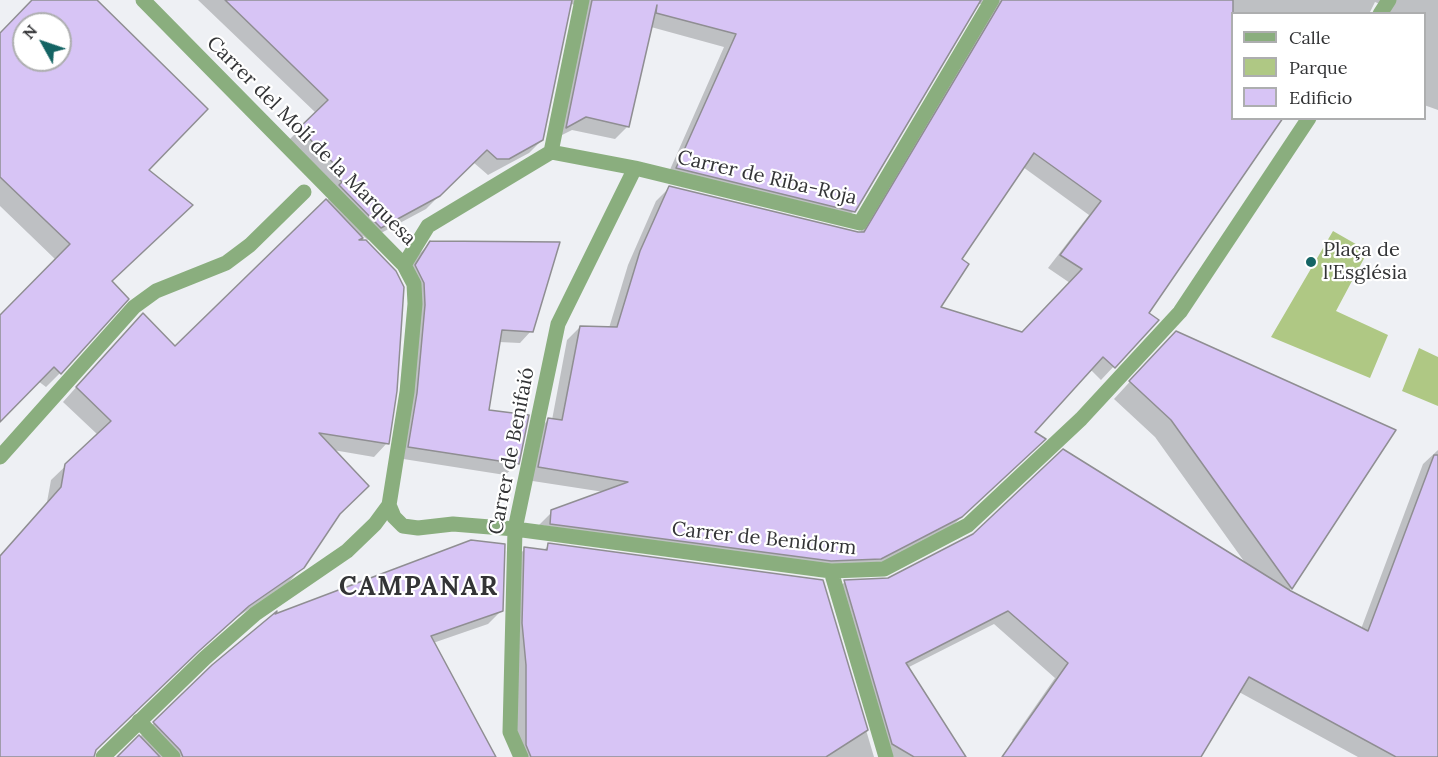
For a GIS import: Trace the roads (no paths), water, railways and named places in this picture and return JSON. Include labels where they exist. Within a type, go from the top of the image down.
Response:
[{"type":"street","name":"Carrer del Molí de la Marquesa","points":[[143,0],[404,265],[414,284],[415,304],[407,392],[389,505]]},
{"type":"street","points":[[404,265],[428,226],[551,152],[582,0]]},
{"type":"street","name":"Carrer de Riba-Roja","points":[[551,152],[635,168],[860,223],[992,0]]},
{"type":"street","name":"Carrer de Benidorm","points":[[389,505],[394,517],[403,526],[418,528],[453,524],[515,529],[831,571],[884,569],[968,525],[1081,419],[1168,326],[1308,120]]},
{"type":"street","name":"Carrer de Benifaió","points":[[521,757],[510,732],[515,529],[558,324],[635,168]]},
{"type":"street","points":[[0,457],[134,307],[156,291],[226,263],[250,245],[304,192]]},
{"type":"street","points":[[103,757],[255,614],[347,551],[375,524],[389,505]]},
{"type":"street","points":[[831,571],[886,757]]},
{"type":"street","points":[[139,721],[173,757]]},
{"type":"place","name":"Plaça de l'Església","points":[[1311,262]]},
{"type":"district","name":"CAMPANAR","points":[[419,588]]}]
